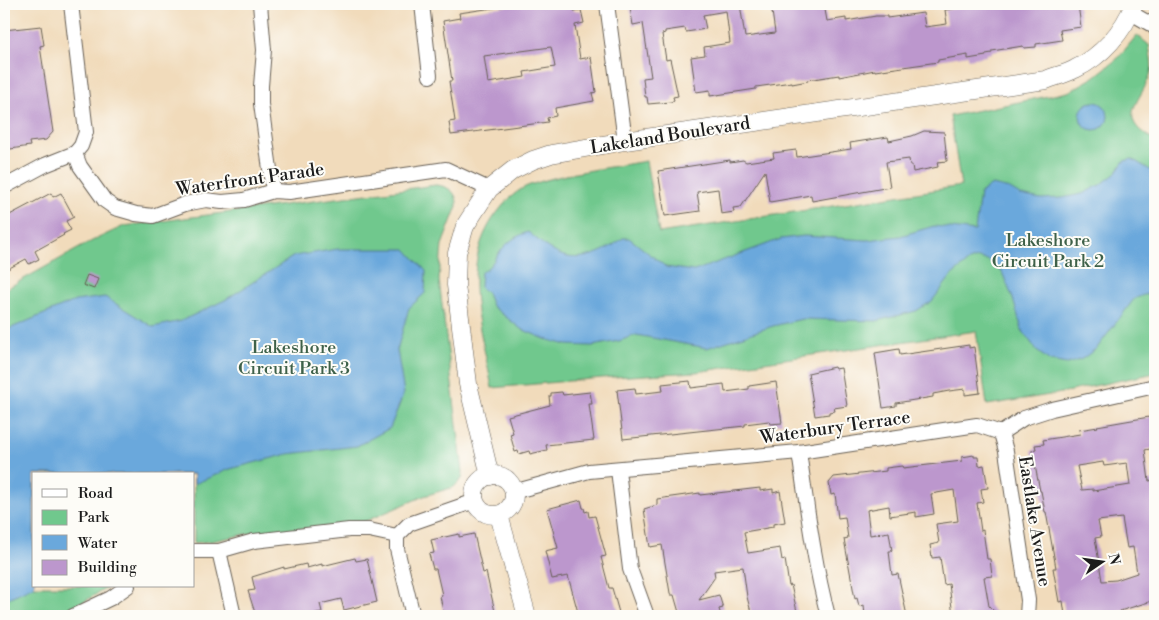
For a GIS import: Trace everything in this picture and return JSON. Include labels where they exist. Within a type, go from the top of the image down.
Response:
[{"type":"street","points":[[4,188],[45,165],[75,153],[81,146],[86,132],[71,4]]},
{"type":"street","points":[[260,4],[264,50],[261,104],[272,191]]},
{"type":"street","points":[[422,4],[430,76]]},
{"type":"street","points":[[607,4],[625,141]]},
{"type":"street","name":"Lakeland Boulevard","points":[[490,476],[468,384],[456,285],[457,253],[465,226],[489,189],[514,170],[533,160],[551,154],[625,141],[1046,80],[1075,69],[1107,47],[1132,8],[1155,28]]},
{"type":"street","name":"Waterfront Parade","points":[[75,153],[80,166],[105,201],[115,208],[136,214],[153,216],[186,204],[206,200],[222,202],[244,200],[272,191],[289,192],[446,170],[489,189]]},
{"type":"street","points":[[1001,433],[1024,418],[1033,415],[1155,386]]},
{"type":"street","name":"Waterbury Terrace","points":[[513,492],[589,471],[618,470],[799,452],[977,425],[1001,433]]},
{"type":"street","name":"Eastlake Avenue","points":[[1001,433],[1006,450],[1028,600],[1026,616]]},
{"type":"street","points":[[799,452],[811,533],[828,616]]},
{"type":"street","points":[[618,470],[630,570],[648,616]]},
{"type":"street","points":[[490,476],[502,477],[507,481],[513,492],[512,504],[499,515],[487,514],[477,507],[475,501],[475,488],[479,482],[490,476]]},
{"type":"street","points":[[413,616],[397,550],[397,536],[409,524],[475,501]]},
{"type":"street","points":[[499,515],[527,616]]},
{"type":"street","points":[[195,551],[219,551],[254,541],[349,530],[369,530],[397,536]]},
{"type":"street","points":[[219,551],[234,616]]},
{"type":"street","points":[[73,616],[111,598],[125,588]]},
{"type":"green space","name":"Lakeshore Circuit Park 2","points":[[1137,35],[1149,45],[1152,62],[1151,72],[1137,100],[1133,116],[1135,124],[1142,132],[1155,140],[1155,373],[1056,394],[987,405],[976,331],[696,372],[613,377],[492,388],[478,319],[475,273],[479,251],[487,229],[503,205],[521,189],[558,177],[646,161],[659,233],[961,186],[950,116],[1068,92],[1094,77],[1117,59]]},
{"type":"green space","name":"Lakeshore Circuit Park 3","points":[[436,185],[452,191],[456,197],[457,206],[442,245],[439,280],[463,472],[462,479],[454,487],[424,496],[359,524],[247,534],[195,543],[195,472],[32,472],[32,588],[107,588],[60,616],[4,616],[4,290],[92,241],[124,226]]},
{"type":"water","points":[[1094,102],[1104,106],[1108,116],[1104,126],[1094,130],[1084,126],[1080,116],[1084,106]]},
{"type":"water","points":[[1132,159],[1155,173],[1155,290],[1134,299],[1097,348],[1082,359],[1067,364],[1050,361],[1038,352],[1022,330],[1013,299],[1002,272],[988,260],[978,258],[969,261],[952,275],[932,301],[916,311],[876,321],[802,319],[773,326],[707,348],[636,335],[619,341],[592,346],[567,345],[545,339],[521,329],[492,306],[487,293],[480,287],[481,272],[488,268],[500,251],[509,243],[518,236],[528,232],[553,251],[571,257],[590,256],[599,253],[623,238],[629,238],[666,267],[694,271],[781,239],[804,236],[867,240],[900,236],[934,226],[975,231],[980,193],[992,185],[1010,189],[1020,195],[1041,199],[1062,198],[1082,194],[1100,185],[1115,174],[1124,161]]},
{"type":"water","points":[[338,249],[406,249],[426,271],[425,293],[409,308],[397,350],[404,393],[390,428],[357,446],[288,454],[230,469],[195,484],[195,472],[32,472],[32,587],[4,600],[4,331],[75,301],[105,297],[153,327],[181,321],[225,300],[294,256]]},
{"type":"building","points":[[520,4],[572,4],[574,11],[581,10],[584,23],[575,25],[580,59],[591,57],[596,92],[592,93],[594,101],[555,108],[556,116],[547,118],[548,122],[451,135],[449,122],[455,121],[449,81],[452,81],[443,21],[460,18],[459,13]],"holes":[[[551,47],[555,67],[524,72],[525,77],[488,83],[484,56]]]},
{"type":"building","points":[[636,4],[740,4],[745,37],[775,33],[771,4],[824,4],[827,21],[846,18],[846,21],[876,16],[887,16],[887,18],[923,13],[925,27],[947,24],[945,10],[972,6],[972,4],[1078,4],[1081,27],[1060,30],[1062,40],[1036,44],[1036,47],[1024,48],[1023,46],[992,51],[992,53],[986,54],[986,56],[968,59],[968,55],[938,60],[938,62],[875,70],[839,77],[839,75],[792,84],[792,82],[756,87],[756,89],[710,96],[710,90],[696,92],[691,57],[705,55],[704,47],[730,43],[726,11],[703,15],[706,29],[686,32],[685,28],[665,31],[662,34],[666,60],[670,59],[678,96],[673,97],[674,100],[671,102],[648,104],[647,97],[645,97],[643,78],[651,77],[643,23],[633,25],[630,7],[636,6]]},
{"type":"building","points":[[41,26],[44,45],[40,46],[53,132],[46,140],[29,142],[30,146],[4,150],[4,30]]},
{"type":"building","points":[[924,131],[944,132],[947,161],[937,162],[938,167],[913,172],[909,159],[886,162],[890,187],[812,201],[811,195],[770,202],[765,171],[741,207],[733,208],[734,212],[721,214],[718,189],[697,192],[700,211],[665,216],[658,171],[730,160],[730,162],[743,160],[746,162],[774,158],[773,153],[796,150],[797,157],[851,149],[850,143],[888,137],[889,141],[912,136]]},
{"type":"building","points":[[51,193],[53,197],[61,193],[74,217],[66,221],[71,230],[35,251],[39,259],[29,264],[26,259],[4,271],[4,218]]},
{"type":"building","points":[[87,275],[98,279],[94,289],[83,285]]},
{"type":"building","points":[[969,345],[969,348],[974,347],[980,393],[965,395],[965,389],[949,391],[933,394],[933,397],[896,403],[896,406],[883,408],[875,353],[899,349],[900,355]]},
{"type":"building","points":[[834,367],[835,369],[841,368],[847,406],[834,408],[835,411],[829,412],[829,414],[815,416],[808,373]]},
{"type":"building","points":[[690,381],[691,388],[724,384],[725,392],[749,389],[749,386],[776,382],[782,423],[770,424],[769,421],[745,424],[745,426],[623,439],[617,390],[635,388],[636,394],[663,391],[662,384]]},
{"type":"building","points":[[562,392],[563,395],[590,392],[592,404],[589,404],[594,440],[546,445],[547,450],[530,454],[529,451],[519,454],[518,451],[515,452],[510,434],[513,433],[508,416],[550,405],[549,396],[551,396],[551,393]]},
{"type":"building","points":[[1155,416],[1155,448],[1145,450],[1149,481],[1155,480],[1155,600],[1120,611],[1121,616],[1065,615],[1063,601],[1059,602],[1053,568],[1056,568],[1032,450],[1036,449],[1035,445],[1044,444],[1043,440],[1080,434],[1079,430]],"holes":[[[1103,462],[1104,466],[1127,463],[1130,485],[1093,491],[1093,489],[1082,490],[1077,466]],[[1122,518],[1127,548],[1133,547],[1137,573],[1116,580],[1102,581],[1095,538],[1101,537],[1098,521]]]},
{"type":"building","points":[[974,455],[974,457],[978,457],[979,466],[984,465],[988,488],[981,489],[983,502],[977,503],[981,531],[983,530],[987,559],[990,559],[992,576],[984,577],[989,606],[999,616],[953,616],[949,584],[944,585],[940,557],[932,558],[930,545],[939,543],[936,524],[958,521],[954,490],[931,494],[934,514],[916,517],[916,512],[890,516],[889,506],[867,510],[870,535],[889,532],[892,551],[889,551],[892,575],[898,574],[907,616],[865,616],[864,605],[859,606],[857,598],[855,599],[844,539],[848,538],[845,517],[838,518],[835,494],[831,495],[829,483],[834,477],[886,471],[886,468],[902,466],[903,468],[962,461],[962,457]]},
{"type":"building","points":[[760,488],[760,491],[773,489],[773,493],[780,491],[785,522],[773,524],[773,527],[744,532],[748,553],[780,548],[782,560],[785,559],[789,586],[791,585],[798,616],[752,616],[743,567],[714,571],[715,577],[699,600],[719,595],[723,608],[719,609],[721,616],[680,616],[674,595],[670,593],[662,545],[650,547],[644,509],[657,505],[657,499]]},
{"type":"building","points":[[581,500],[585,512],[588,511],[589,517],[595,516],[606,556],[601,557],[609,588],[612,588],[620,616],[579,616],[568,576],[552,579],[545,551],[558,548],[547,509]]},
{"type":"building","points":[[459,534],[459,537],[474,534],[483,573],[486,572],[496,616],[444,616],[440,596],[442,595],[436,569],[433,569],[429,554],[434,553],[431,540]]},
{"type":"building","points":[[355,558],[356,561],[367,559],[377,602],[344,610],[341,599],[320,604],[322,612],[302,616],[256,616],[248,591],[255,590],[252,577],[284,567],[284,569],[306,564],[307,568]]}]
